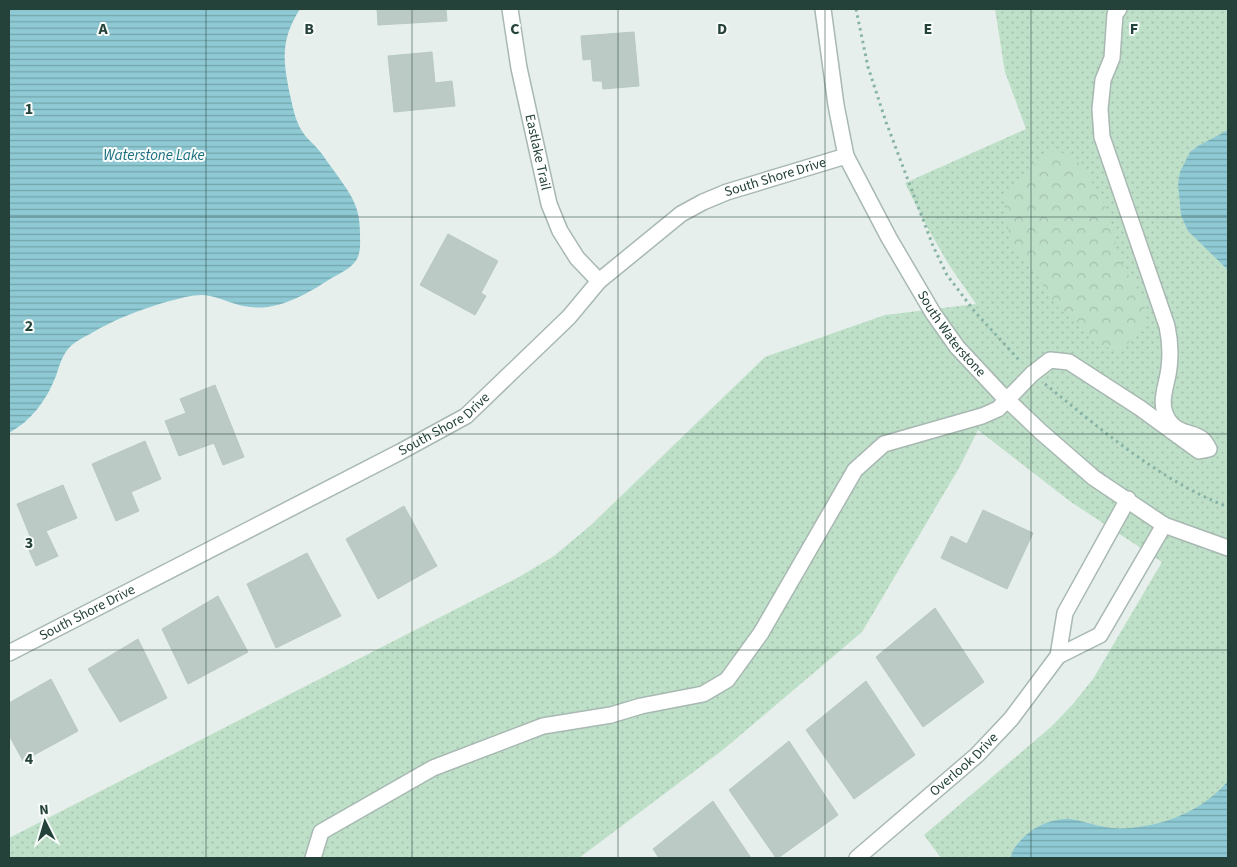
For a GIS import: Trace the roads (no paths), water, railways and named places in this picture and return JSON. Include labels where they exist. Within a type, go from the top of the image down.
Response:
[{"type":"street","name":"Eastlake Trail","points":[[510,9],[520,76],[549,204],[560,231],[573,251],[600,281]]},
{"type":"street","name":"South Waterstone","points":[[823,9],[836,106],[846,156],[889,238],[933,313],[957,346],[1007,400],[1094,478],[1112,491],[1128,499],[1164,525],[1228,548]]},
{"type":"street","points":[[313,858],[321,832],[433,768],[543,726],[611,715],[641,706],[703,694],[727,680],[762,633],[855,470],[884,444],[982,416],[998,409],[1032,374],[1050,360],[1069,362],[1140,408],[1199,451],[1209,449],[1202,439],[1184,433],[1170,422],[1163,408],[1171,346],[1167,326],[1102,137],[1100,109],[1103,80],[1112,58],[1115,14],[1119,9]]},
{"type":"street","name":"South Shore Drive","points":[[9,653],[400,452],[466,416],[569,317],[600,281],[681,214],[727,192],[846,156]]},
{"type":"street","name":"Overlook Drive","points":[[1058,656],[1065,613],[1128,499]]},
{"type":"street","name":"Overlook Drive","points":[[857,858],[977,755],[1011,719],[1058,656],[1100,634],[1164,525]]},
{"type":"water","name":"Waterstone Lake","points":[[9,9],[300,9],[286,41],[285,61],[290,95],[295,116],[301,130],[325,158],[347,189],[357,209],[360,224],[360,246],[355,262],[312,290],[282,304],[261,308],[250,307],[210,296],[195,295],[149,307],[109,324],[78,340],[68,349],[62,358],[56,376],[43,402],[25,422],[9,433]]},
{"type":"water","points":[[1228,130],[1228,270],[1188,231],[1181,215],[1178,184],[1180,172],[1190,152]]},
{"type":"water","points":[[1228,781],[1228,858],[1011,858],[1018,843],[1029,832],[1046,823],[1070,819],[1114,828],[1151,825],[1176,818],[1199,806]]}]
